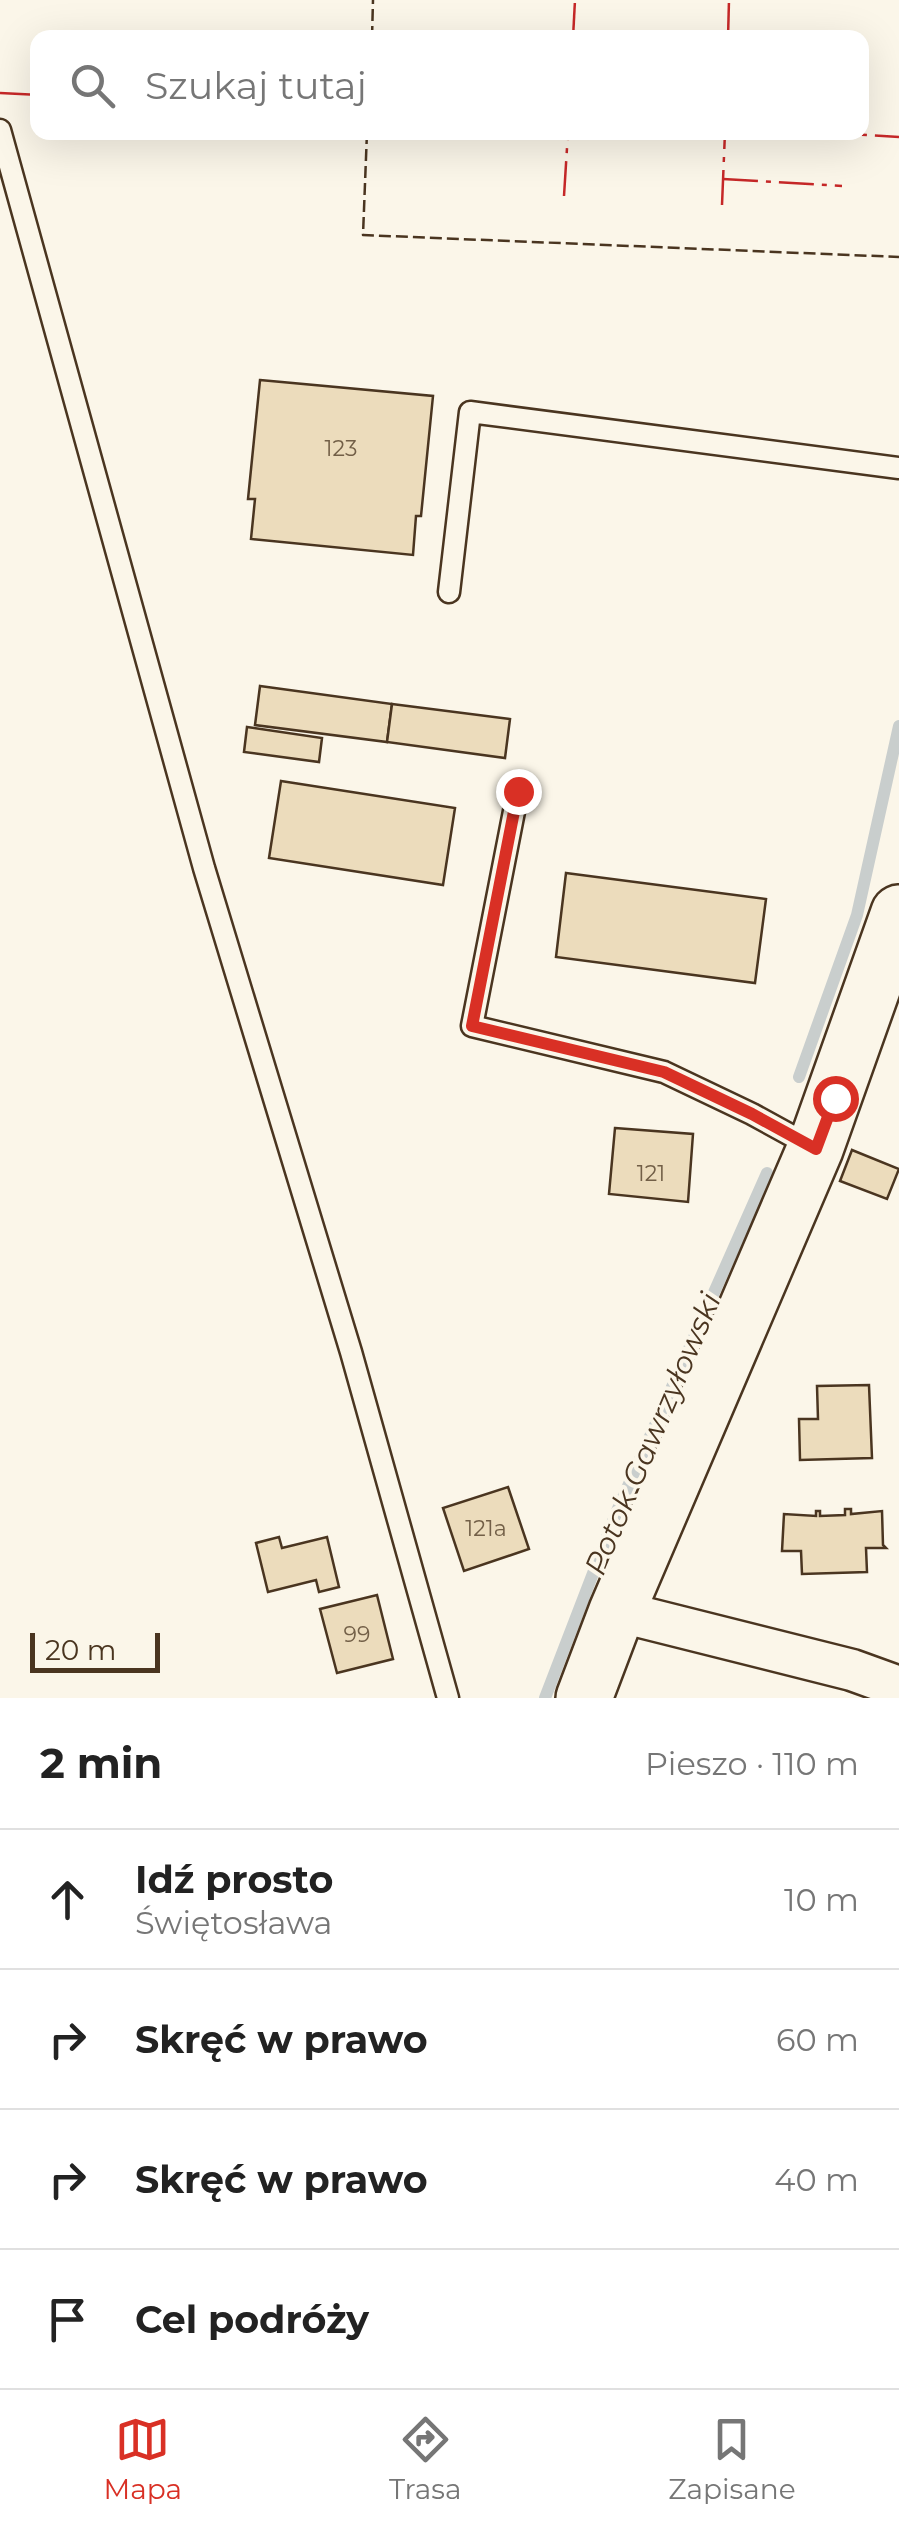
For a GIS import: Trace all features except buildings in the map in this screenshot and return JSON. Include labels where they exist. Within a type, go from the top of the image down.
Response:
[{"type":"street","points":[[584,1698],[617,1611],[816,1149],[897,929]]},
{"type":"street","points":[[617,1611],[836,1666],[899,1687]]},
{"type":"lane","points":[[0,130],[204,868],[351,1352],[448,1698]]},
{"type":"lane","points":[[449,592],[470,412],[899,468]]},
{"type":"lane","points":[[518,791],[472,1026],[664,1072],[816,1149]]},
{"type":"waterway","name":"Potok Gawrzyłowski","points":[[799,1077],[857,915],[899,726]]},
{"type":"waterway","name":"Potok Gawrzyłowski","points":[[545,1698],[617,1511],[767,1173]]},
{"type":"fence","points":[[372,30],[373,0]]},
{"type":"fence","points":[[367,140],[363,235],[899,257]]},
{"type":"power","points":[[573,30],[575,0]]},
{"type":"power","points":[[728,30],[729,0]]},
{"type":"power","points":[[0,93],[30,95]]},
{"type":"power","points":[[869,135],[899,137]]},
{"type":"power","points":[[564,196],[568,140]]},
{"type":"power","points":[[722,205],[725,140]]},
{"type":"power","points":[[723,179],[842,186]]},
{"type":"route","points":[[518,791],[472,1026],[664,1072],[816,1149],[835,1098]]}]
